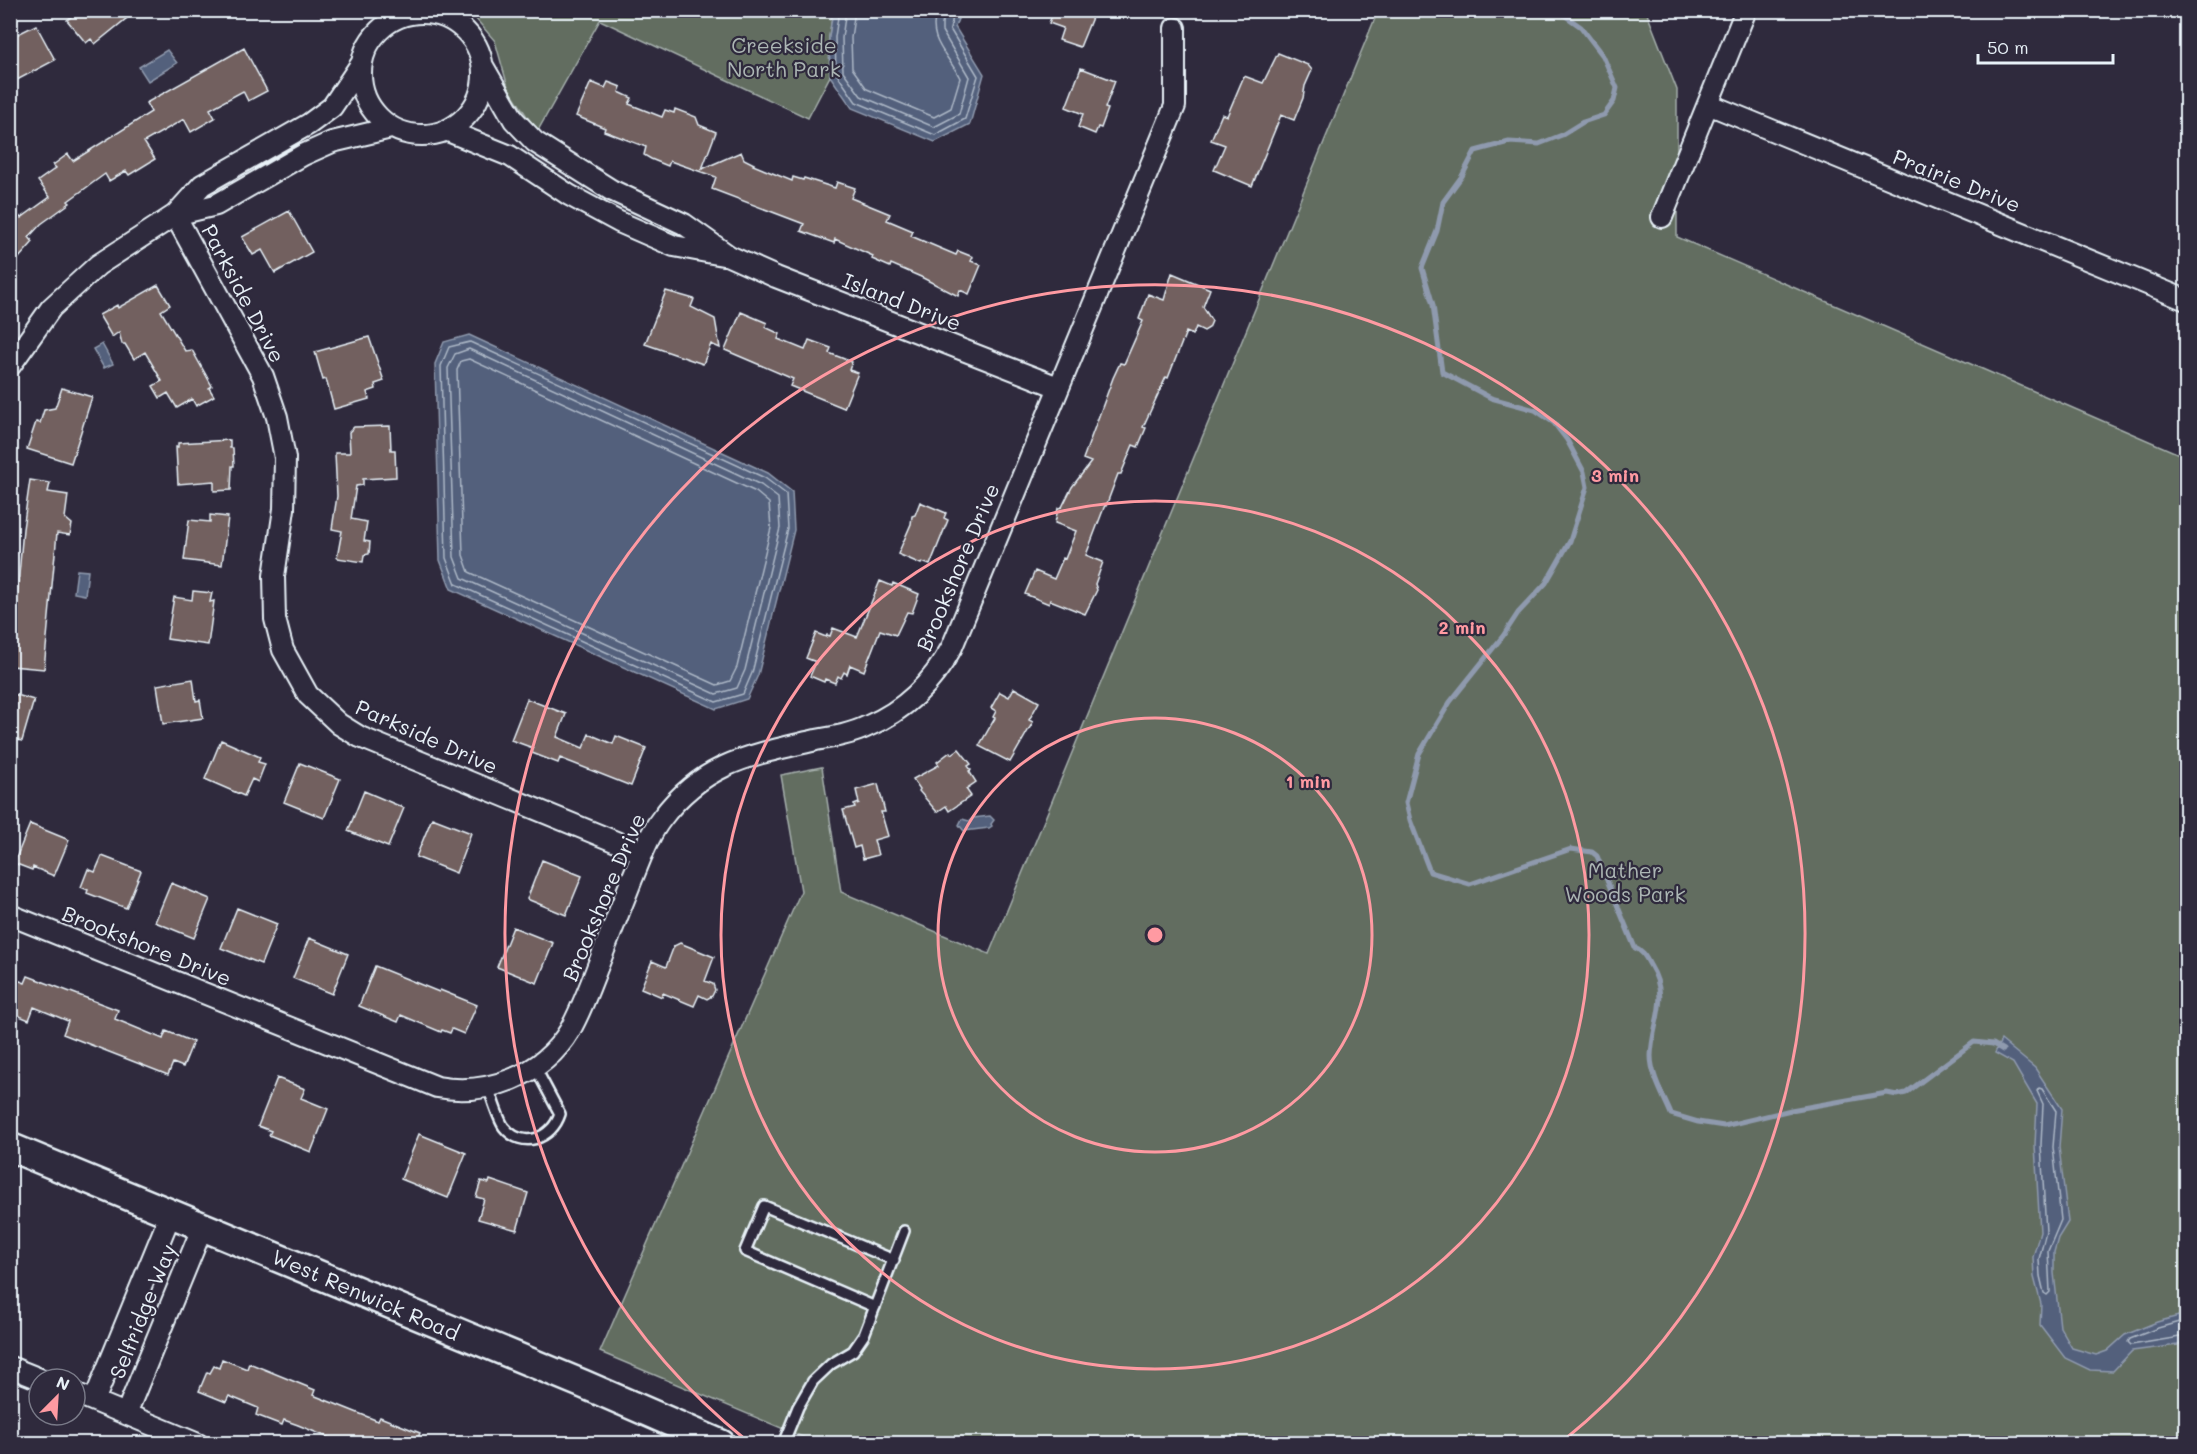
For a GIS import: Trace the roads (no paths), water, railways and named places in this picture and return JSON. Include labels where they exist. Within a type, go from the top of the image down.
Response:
[{"type":"street","points":[[377,31],[382,10]]},
{"type":"street","points":[[1662,216],[1746,10]]},
{"type":"street","points":[[412,13],[448,15],[466,31],[478,47],[483,66],[483,86],[476,104],[464,120],[448,130],[429,136],[410,135],[391,128],[376,116],[366,100],[361,83],[361,64],[366,46],[377,31],[393,19],[412,13]]},
{"type":"street","name":"Brookshore Drive","points":[[10,915],[418,1081],[454,1090],[488,1087],[509,1081],[535,1066],[562,1042],[578,1017],[643,853],[654,830],[670,808],[696,783],[743,757],[852,733],[882,720],[906,704],[937,673],[952,647],[1175,106],[1175,28]]},
{"type":"street","points":[[10,366],[51,308],[90,272],[175,215],[202,184],[309,124],[332,107],[361,64]]},
{"type":"street","name":"Island Drive","points":[[483,66],[514,120],[535,142],[611,190],[684,224],[729,256],[776,277],[1058,387]]},
{"type":"street","name":"Prairie Drive","points":[[1708,104],[2187,300]]},
{"type":"street","points":[[175,215],[216,205],[303,155],[332,142],[391,128]]},
{"type":"street","name":"Island Drive","points":[[448,130],[510,156],[569,195],[619,222],[674,246],[729,256]]},
{"type":"street","name":"Parkside Drive","points":[[175,215],[262,376],[277,417],[285,458],[284,509],[274,576],[275,619],[283,650],[308,695],[339,724],[360,737],[643,853]]},
{"type":"street","name":"West Renwick Road","points":[[10,1147],[721,1443]]},
{"type":"street","points":[[94,1401],[171,1213]]},
{"type":"street","name":"Selfridge Way","points":[[126,1414],[203,1226]]},
{"type":"street","points":[[10,1367],[27,1374]]},
{"type":"street","points":[[87,1398],[198,1443]]},
{"type":"lane","points":[[488,1087],[504,1127],[518,1137],[534,1141],[548,1133],[557,1124],[560,1114],[535,1066]]},
{"type":"lane","points":[[875,1307],[745,1251],[764,1206],[894,1260]]},
{"type":"lane","points":[[783,1443],[798,1407],[813,1381],[831,1364],[853,1351],[864,1335],[904,1231]]},
{"type":"water","points":[[833,10],[961,11],[955,27],[984,74],[970,124],[935,142],[852,108],[830,76],[829,37]]},
{"type":"water","points":[[167,50],[177,63],[148,81],[139,67]]},
{"type":"water","points":[[469,335],[768,473],[792,492],[794,530],[758,675],[747,699],[716,709],[451,589],[440,560],[435,364],[444,342]]},
{"type":"water","points":[[102,344],[113,364],[104,368],[93,349]]},
{"type":"water","points":[[77,570],[88,571],[85,595],[74,593]]},
{"type":"water","points":[[990,816],[994,820],[989,828],[964,831],[959,825],[962,819],[969,821],[973,818]]},
{"type":"water","points":[[2001,1040],[2035,1068],[2062,1109],[2059,1147],[2068,1222],[2058,1238],[2054,1252],[2054,1273],[2060,1327],[2072,1348],[2096,1355],[2107,1351],[2125,1335],[2157,1322],[2186,1314],[2186,1340],[2178,1345],[2132,1351],[2113,1371],[2090,1370],[2065,1358],[2040,1325],[2041,1304],[2034,1277],[2033,1257],[2040,1232],[2035,1145],[2037,1104],[2013,1063],[1995,1053]]},
{"type":"waterway","points":[[1557,10],[1581,27],[1603,56],[1617,88],[1614,101],[1604,115],[1583,122],[1562,135],[1539,144],[1509,142],[1475,151],[1462,176],[1443,202],[1437,231],[1422,268],[1433,305],[1442,372],[1491,398],[1535,410],[1554,423],[1567,440],[1584,472],[1587,487],[1570,541],[1546,583],[1518,613],[1503,636],[1450,702],[1419,754],[1406,803],[1410,820],[1430,872],[1470,884],[1571,849],[1592,852],[1597,856],[1635,948],[1644,955],[1656,977],[1660,1000],[1651,1056],[1655,1078],[1671,1114],[1698,1122],[1724,1126],[1791,1110],[1887,1093],[1897,1095],[1906,1093],[1974,1042],[1993,1044],[2003,1050]]},
{"type":"park label","name":"Creekside North Park","points":[[784,56]]},
{"type":"park label","name":"Mather Woods Park","points":[[1625,881]]}]
